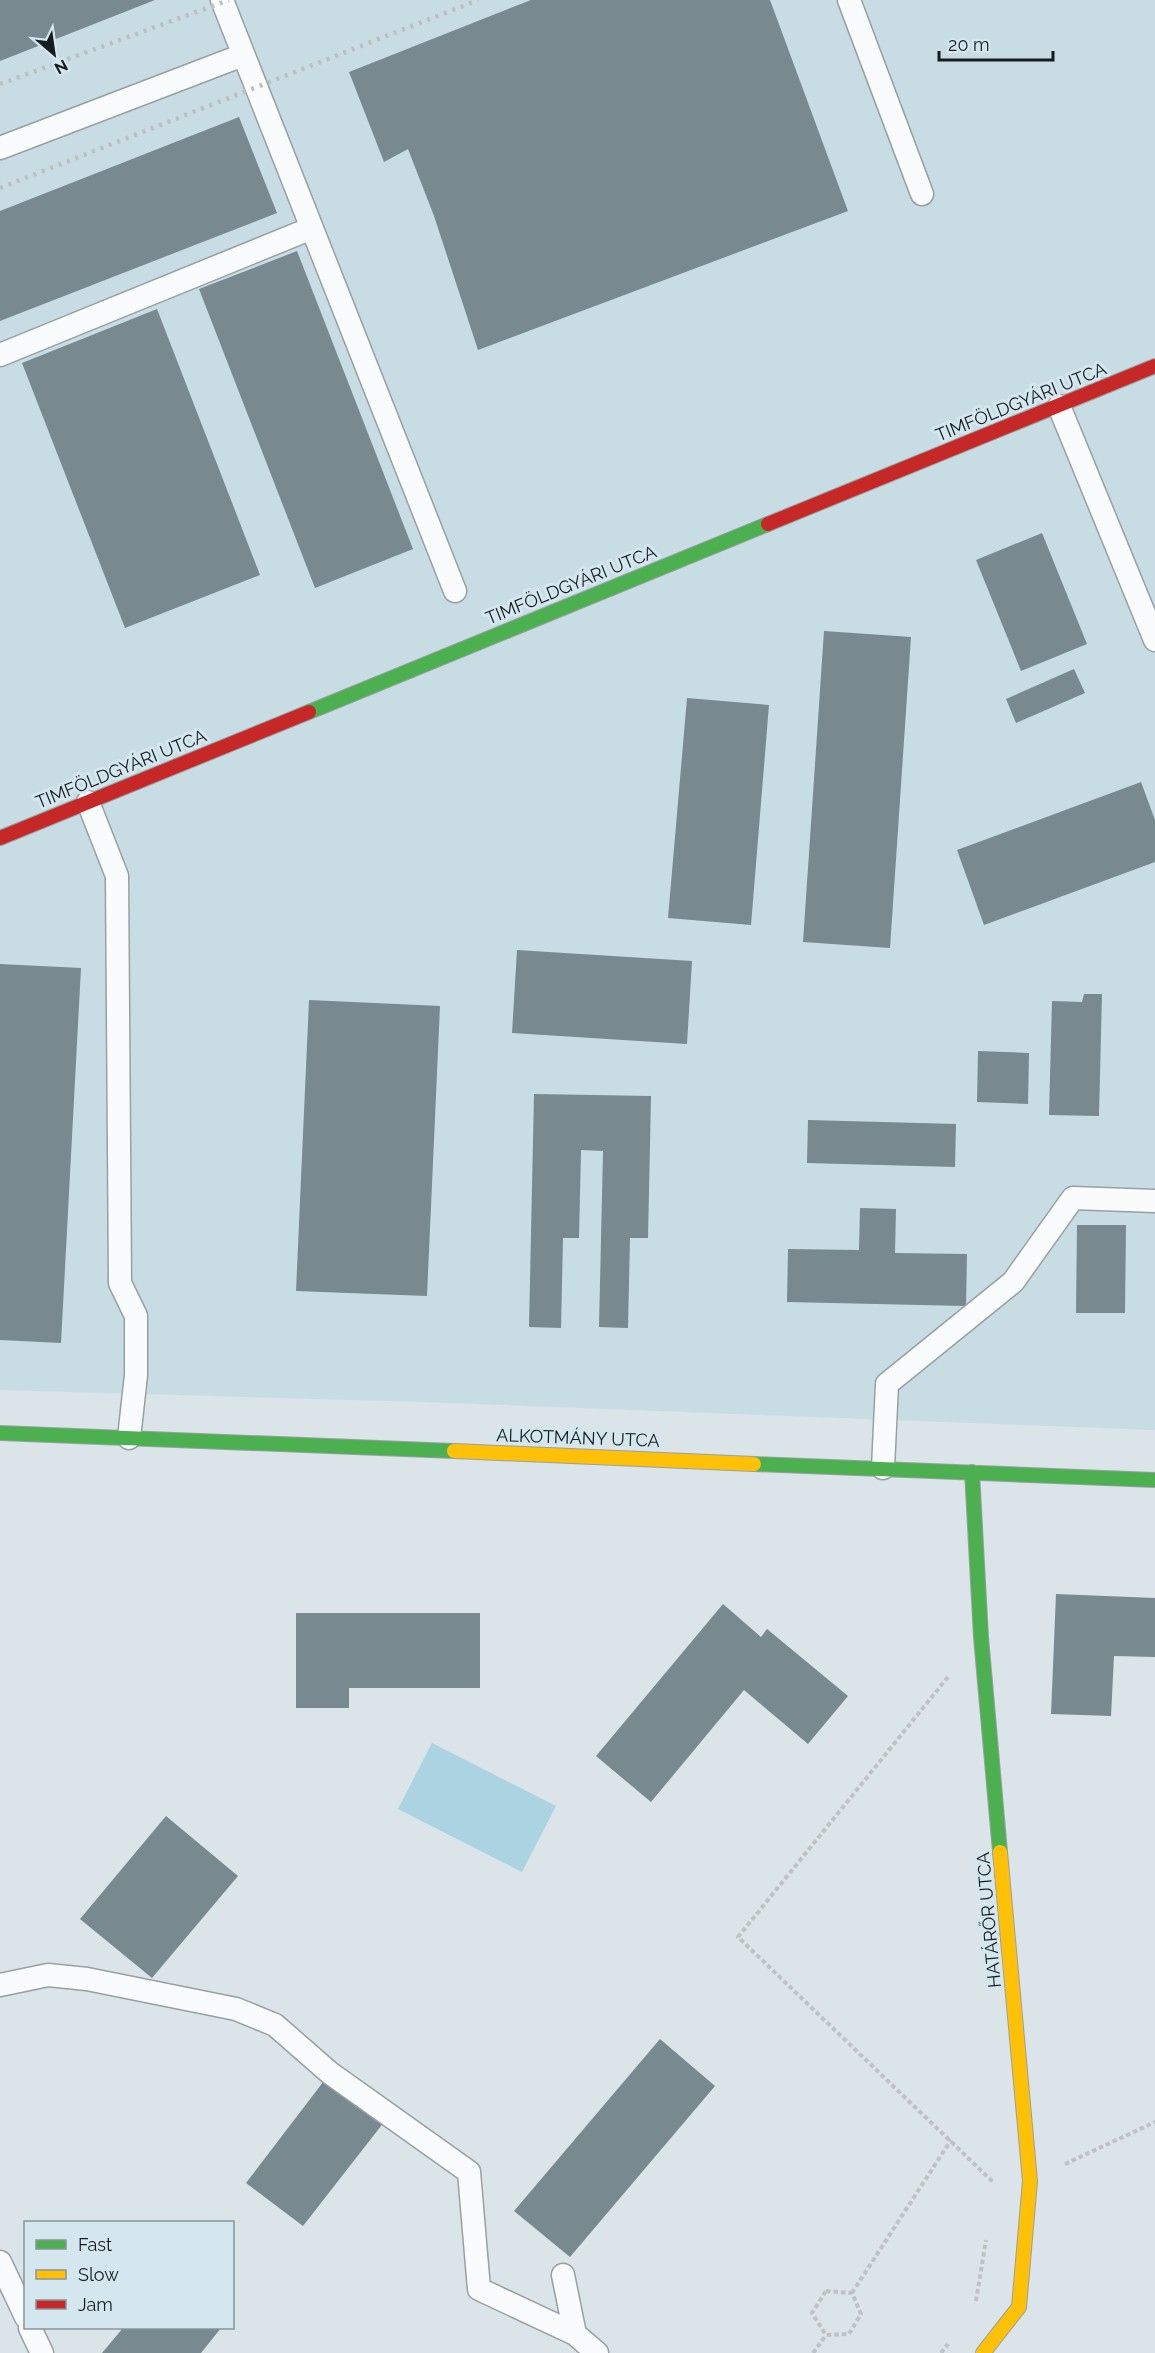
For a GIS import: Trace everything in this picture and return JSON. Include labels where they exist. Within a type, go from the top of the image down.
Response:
[{"type":"street","name":"TIMFÖLDGYÁRI UTCA","points":[[0,838],[1155,366]]},
{"type":"street","name":"ALKOTMÁNY UTCA","points":[[0,1433],[1155,1480]]},
{"type":"street","name":"HATÁRŐR UTCA","points":[[972,1472],[981,1637],[1030,2181],[1019,2307],[983,2353]]},
{"type":"lane","points":[[222,0],[455,591]]},
{"type":"lane","points":[[849,0],[922,194]]},
{"type":"lane","points":[[0,148],[243,55]]},
{"type":"lane","points":[[0,355],[312,228]]},
{"type":"lane","points":[[1059,406],[1155,640]]},
{"type":"lane","points":[[88,802],[117,876],[120,1283],[136,1316],[136,1375],[129,1438]]},
{"type":"lane","points":[[884,1468],[887,1384],[1013,1282],[1073,1198],[1155,1201]]},
{"type":"lane","points":[[0,1985],[48,1975],[87,1979],[236,2009],[275,2025],[330,2073],[469,2172],[479,2289],[575,2334],[597,2353]]},
{"type":"lane","points":[[0,2262],[24,2313]]},
{"type":"lane","points":[[562,2275],[575,2334]]},
{"type":"lane","points":[[30,2329],[42,2353]]},
{"type":"path","points":[[981,1637],[738,1937],[995,2184],[1030,2181],[1155,2122]]},
{"type":"path","points":[[852,2293],[951,2140]]},
{"type":"path","points":[[975,2308],[988,2229]]},
{"type":"path","points":[[826,2335],[812,2313],[826,2291],[852,2293]]},
{"type":"path","points":[[826,2335],[849,2334],[861,2314],[852,2293]]},
{"type":"path","points":[[813,2353],[826,2335]]},
{"type":"path","points":[[941,2353],[954,2335]]},
{"type":"shaded area","points":[[0,0],[1155,0],[1155,1430],[424,1402],[0,1390]]},
{"type":"shaded area","points":[[432,1743],[556,1806],[522,1872],[398,1809]]},
{"type":"building","points":[[0,0],[155,0],[0,61]]},
{"type":"building","points":[[531,0],[770,0],[848,211],[478,350],[434,216],[408,149],[384,162],[349,72]]},
{"type":"building","points":[[239,117],[277,213],[0,321],[0,211]]},
{"type":"building","points":[[297,251],[413,549],[315,588],[199,289]]},
{"type":"building","points":[[157,309],[260,575],[125,628],[22,363]]},
{"type":"building","points":[[1042,533],[1087,644],[1021,671],[976,560]]},
{"type":"building","points":[[824,631],[911,637],[890,948],[803,942]]},
{"type":"building","points":[[1074,669],[1085,693],[1016,723],[1006,699]]},
{"type":"building","points":[[687,698],[769,705],[751,925],[668,918]]},
{"type":"building","points":[[1141,782],[1155,820],[1155,862],[984,925],[957,850]]},
{"type":"building","points":[[517,950],[692,961],[687,1044],[512,1033]]},
{"type":"building","points":[[0,964],[81,968],[61,1343],[0,1340]]},
{"type":"building","points":[[1084,994],[1102,994],[1099,1116],[1049,1115],[1052,1001],[1082,1002]]},
{"type":"building","points":[[309,1000],[440,1006],[427,1296],[296,1291]]},
{"type":"building","points":[[978,1051],[1029,1053],[1028,1104],[977,1102]]},
{"type":"building","points":[[534,1094],[651,1096],[648,1238],[630,1238],[628,1328],[599,1327],[603,1151],[581,1150],[579,1238],[563,1238],[561,1328],[529,1327]]},
{"type":"building","points":[[808,1120],[956,1124],[955,1167],[807,1163]]},
{"type":"building","points":[[860,1208],[896,1209],[895,1253],[967,1254],[966,1306],[787,1302],[788,1249],[859,1250]]},
{"type":"building","points":[[1077,1225],[1126,1225],[1125,1313],[1076,1313]]},
{"type":"building","points":[[1056,1594],[1155,1598],[1155,1657],[1114,1656],[1111,1716],[1051,1714]]},
{"type":"building","points":[[723,1604],[761,1637],[767,1629],[848,1696],[808,1744],[744,1690],[651,1802],[596,1756]]},
{"type":"building","points":[[296,1613],[480,1613],[480,1688],[349,1688],[349,1708],[296,1708]]},
{"type":"building","points":[[166,1816],[238,1876],[152,1978],[80,1919]]},
{"type":"building","points":[[660,2039],[715,2086],[570,2257],[514,2211]]},
{"type":"building","points":[[330,2073],[388,2117],[303,2226],[246,2183]]},
{"type":"building","points":[[122,2329],[220,2329],[201,2353],[102,2353]]},
{"type":"railway","points":[[0,84],[229,0]]},
{"type":"railway","points":[[0,188],[478,0]]},
{"type":"traffic: fast","points":[[309,712],[768,524]]},
{"type":"traffic: fast","points":[[0,1433],[454,1451]]},
{"type":"traffic: fast","points":[[754,1464],[1155,1480]]},
{"type":"traffic: fast","points":[[972,1472],[981,1637],[1000,1852]]},
{"type":"traffic: slow","points":[[454,1451],[754,1464]]},
{"type":"traffic: slow","points":[[983,2353],[1019,2307],[1030,2181],[1000,1852]]},
{"type":"traffic: jam","points":[[768,524],[1155,366]]},
{"type":"traffic: jam","points":[[0,838],[309,712]]}]
